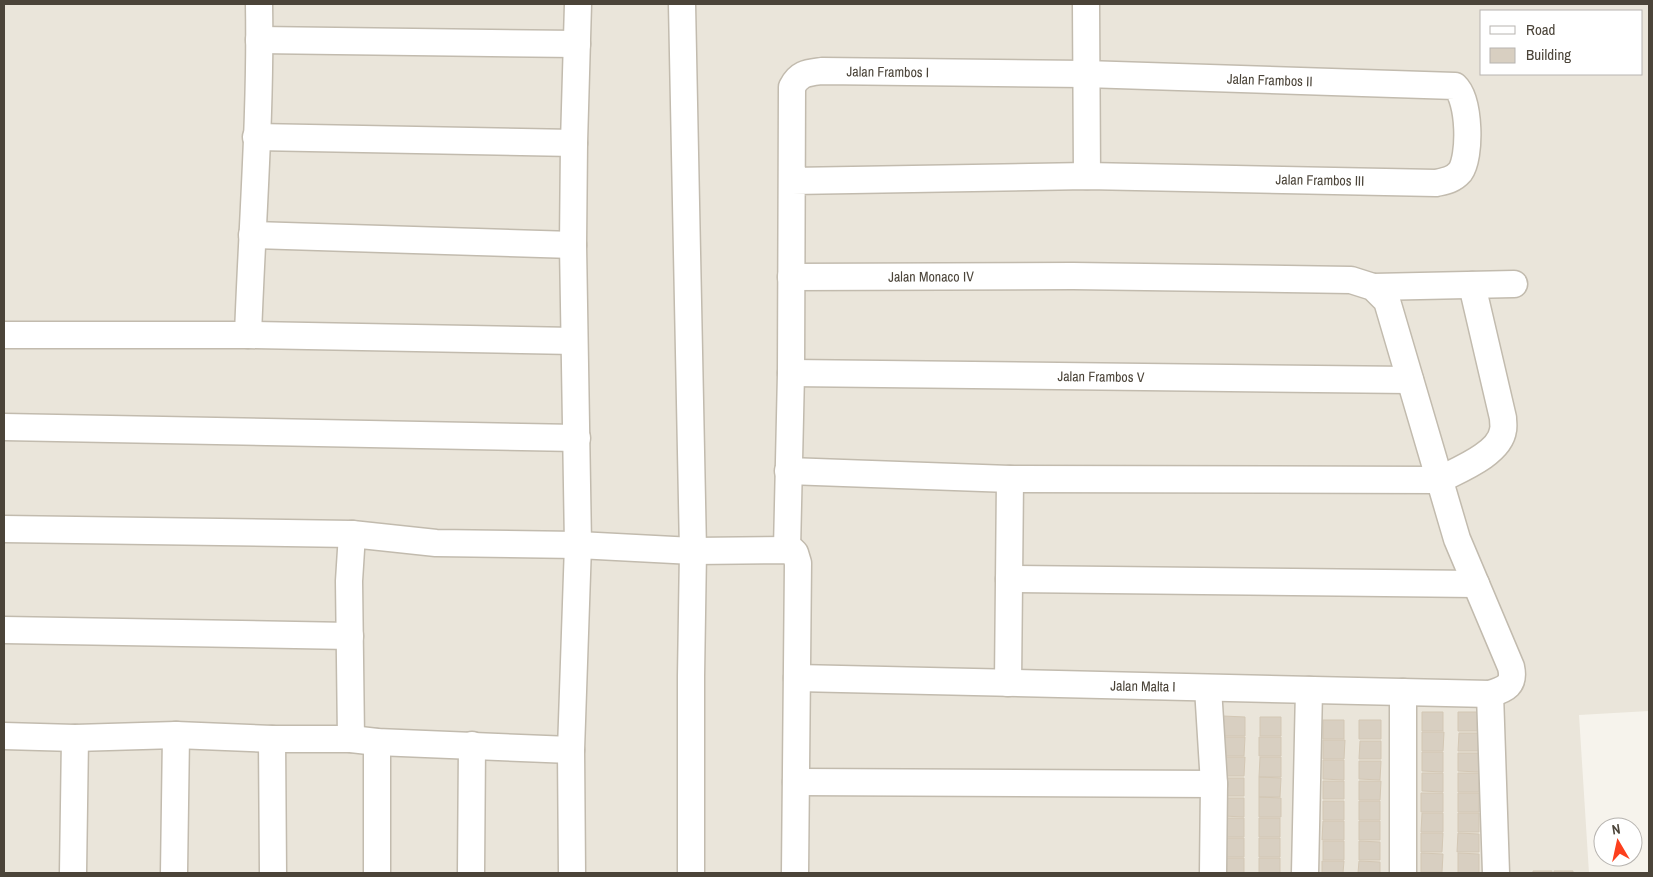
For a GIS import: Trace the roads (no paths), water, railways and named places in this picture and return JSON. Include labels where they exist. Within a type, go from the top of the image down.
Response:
[{"type":"street","points":[[248,335],[259,40],[258,4]]},
{"type":"street","points":[[572,873],[571,750],[578,545],[573,245],[578,4]]},
{"type":"street","points":[[682,4],[693,551],[691,873]]},
{"type":"street","points":[[1086,4],[1087,176]]},
{"type":"street","points":[[259,40],[577,44]]},
{"type":"street","name":"Jalan Frambos I","points":[[787,549],[791,373],[792,87],[796,79],[805,74],[832,71],[1085,74]]},
{"type":"street","name":"Jalan Frambos II","points":[[1085,74],[1456,86]]},
{"type":"street","name":"Jalan Frambos III","points":[[792,181],[1087,176],[1436,183],[1453,178],[1460,171],[1464,162],[1467,131],[1466,108],[1460,91],[1456,86]]},
{"type":"street","points":[[256,137],[574,143]]},
{"type":"street","points":[[252,235],[573,245]]},
{"type":"street","name":"Jalan Monaco IV","points":[[791,277],[1073,276],[1351,280],[1373,287],[1514,284]]},
{"type":"street","points":[[788,471],[1010,479],[1439,480],[1485,456],[1496,445],[1503,432],[1503,418],[1472,285]]},
{"type":"street","points":[[1373,287],[1387,301],[1456,539],[1511,667],[1513,676],[1510,684],[1500,691],[1490,694],[1496,873]]},
{"type":"street","points":[[4,335],[248,335],[574,341]]},
{"type":"street","name":"Jalan Frambos V","points":[[791,373],[1410,380]]},
{"type":"street","points":[[4,427],[576,438]]},
{"type":"street","points":[[1008,683],[1010,479]]},
{"type":"street","points":[[4,528],[352,534],[436,542],[578,545],[693,551],[787,549],[795,553],[798,563],[795,873]]},
{"type":"street","points":[[351,739],[349,581],[352,534]]},
{"type":"street","points":[[1009,579],[1476,584]]},
{"type":"street","points":[[4,630],[350,636]]},
{"type":"street","name":"Jalan Malta I","points":[[797,678],[1490,694]]},
{"type":"street","points":[[1208,688],[1214,784],[1212,873]]},
{"type":"street","points":[[1305,873],[1309,690]]},
{"type":"street","points":[[1402,692],[1403,873]]},
{"type":"street","points":[[4,736],[351,739],[377,742],[571,750]]},
{"type":"street","points":[[174,873],[176,736]]},
{"type":"street","points":[[73,873],[75,738]]},
{"type":"street","points":[[272,739],[273,873]]},
{"type":"street","points":[[377,742],[377,873]]},
{"type":"street","points":[[471,873],[472,745]]},
{"type":"street","points":[[796,782],[1214,784]]}]
